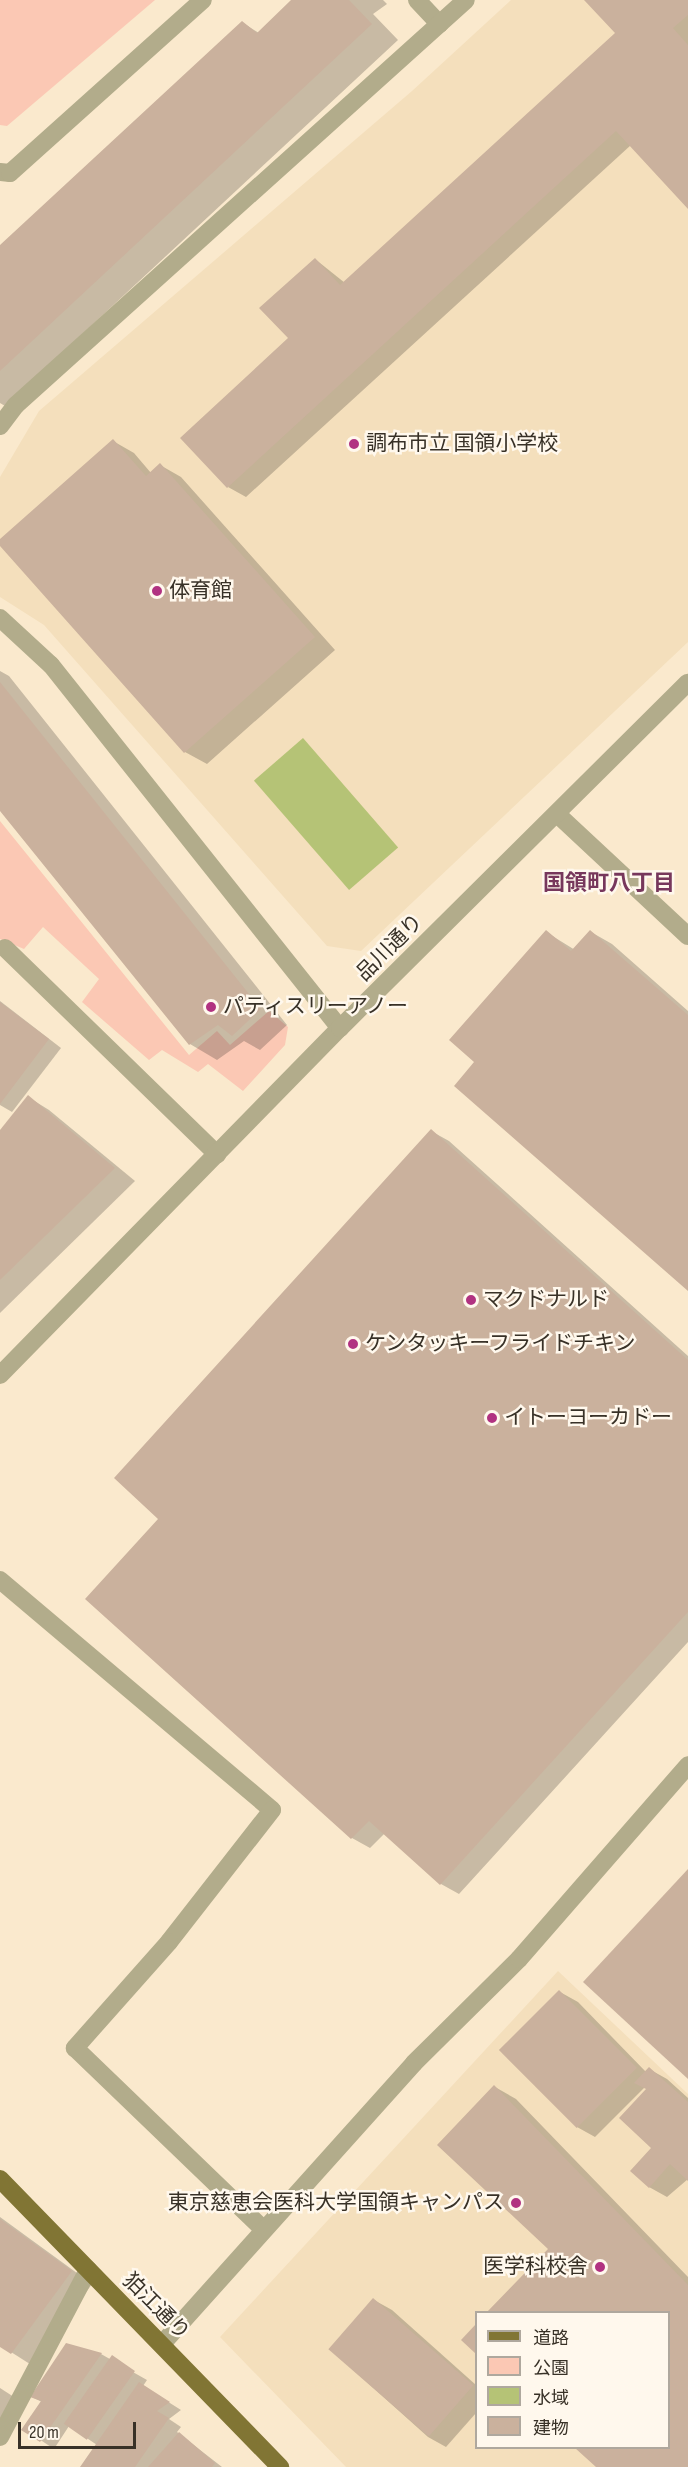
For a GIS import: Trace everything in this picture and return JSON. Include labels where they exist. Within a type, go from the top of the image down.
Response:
[{"type":"main road","name":"狛江通り","points":[[0,2179],[280,2467]]},
{"type":"street","points":[[0,172],[10,173],[203,0]]},
{"type":"street","points":[[417,0],[439,24]]},
{"type":"street","points":[[0,426],[16,405],[466,0]]},
{"type":"street","points":[[0,618],[51,665],[340,1028]]},
{"type":"street","name":"品川通り","points":[[0,1375],[340,1028],[688,683]]},
{"type":"street","points":[[557,814],[688,936]]},
{"type":"street","points":[[5,948],[217,1154]]},
{"type":"street","points":[[0,1580],[272,1810],[169,1942],[75,2048],[264,2230]]},
{"type":"street","points":[[162,2344],[414,2063],[519,1959],[688,1765]]},
{"type":"street","points":[[0,2437],[88,2270]]},
{"type":"shaded area","name":"調布市立 国領小学校","points":[[511,0],[688,0],[688,642],[361,951],[327,946],[44,625],[0,597],[0,477],[39,411],[412,91]]},
{"type":"shaded area","name":"東京慈恵会医科大学国領キャンパス","points":[[558,1971],[688,2094],[688,2467],[346,2467],[220,2337]]},
{"type":"green space","points":[[0,0],[155,0],[7,126],[0,125]]},
{"type":"green space","points":[[0,821],[189,1055],[217,1031],[230,1045],[269,1011],[288,1027],[285,1045],[243,1091],[208,1064],[198,1072],[162,1050],[149,1060],[82,1002],[99,979],[43,927],[24,949],[0,939]]},
{"type":"water","points":[[303,738],[398,847],[349,890],[254,781]]},
{"type":"building","points":[[291,0],[349,0],[372,24],[0,371],[0,245],[242,21],[257,33]]},
{"type":"building","points":[[584,0],[688,0],[688,15],[673,28],[688,45],[688,209],[616,131],[227,488],[180,438],[288,338],[259,308],[315,258],[340,285],[615,33]]},
{"type":"building","name":"体育館","points":[[113,439],[146,476],[160,463],[315,637],[184,753],[0,546],[0,539]]},
{"type":"building","points":[[0,682],[261,1009],[232,1036],[218,1025],[189,1045],[0,811]]},
{"type":"building","points":[[546,930],[571,951],[590,930],[688,1015],[688,1291],[454,1086],[474,1062],[449,1040]]},
{"type":"building","points":[[0,1002],[49,1039],[0,1104]]},
{"type":"building","points":[[28,1095],[115,1168],[0,1280],[0,1130]]},
{"type":"building","points":[[431,1129],[688,1360],[688,1612],[440,1885],[369,1821],[351,1839],[85,1599],[158,1519],[114,1478]]},
{"type":"building","points":[[688,1869],[688,2079],[583,1982]]},
{"type":"building","points":[[559,1990],[637,2068],[577,2128],[499,2050]]},
{"type":"building","points":[[649,2067],[688,2102],[688,2181],[670,2164],[649,2188],[630,2171],[651,2148],[619,2118],[646,2089],[634,2083]]},
{"type":"building","name":"医学科校舎","points":[[494,2085],[688,2285],[688,2467],[596,2467],[576,2449],[670,2449],[670,2311],[488,2311],[548,2249],[437,2145]]},
{"type":"building","points":[[0,2219],[72,2271],[11,2354],[0,2347]]},
{"type":"building","points":[[373,2298],[473,2385],[429,2437],[328,2349]]},
{"type":"building","name":"医学科校舎","points":[[475,2325],[475,2353],[461,2340]]},
{"type":"building","points":[[66,2343],[102,2353],[40,2442],[21,2430],[41,2401],[30,2397]]},
{"type":"building","points":[[112,2355],[135,2371],[87,2440],[64,2424]]},
{"type":"building","points":[[139,2382],[170,2402],[157,2411],[169,2418],[135,2467],[80,2467]]},
{"type":"building","points":[[179,2432],[215,2463],[212,2467],[148,2467]]},
{"type":"place","name":"調布市立 国領小学校","points":[[354,444]]},
{"type":"place","name":"体育館","points":[[157,591]]},
{"type":"place","name":"パティスリーアノー","points":[[211,1007]]},
{"type":"place","name":"マクドナルド","points":[[471,1300]]},
{"type":"place","name":"ケンタッキーフライドチキン","points":[[353,1344]]},
{"type":"place","name":"イトーヨーカドー","points":[[492,1418]]},
{"type":"place","name":"東京慈恵会医科大学国領キャンパス","points":[[516,2203]]},
{"type":"place","name":"医学科校舎","points":[[600,2267]]},
{"type":"district","name":"国領町八丁目","points":[[609,884]]}]
